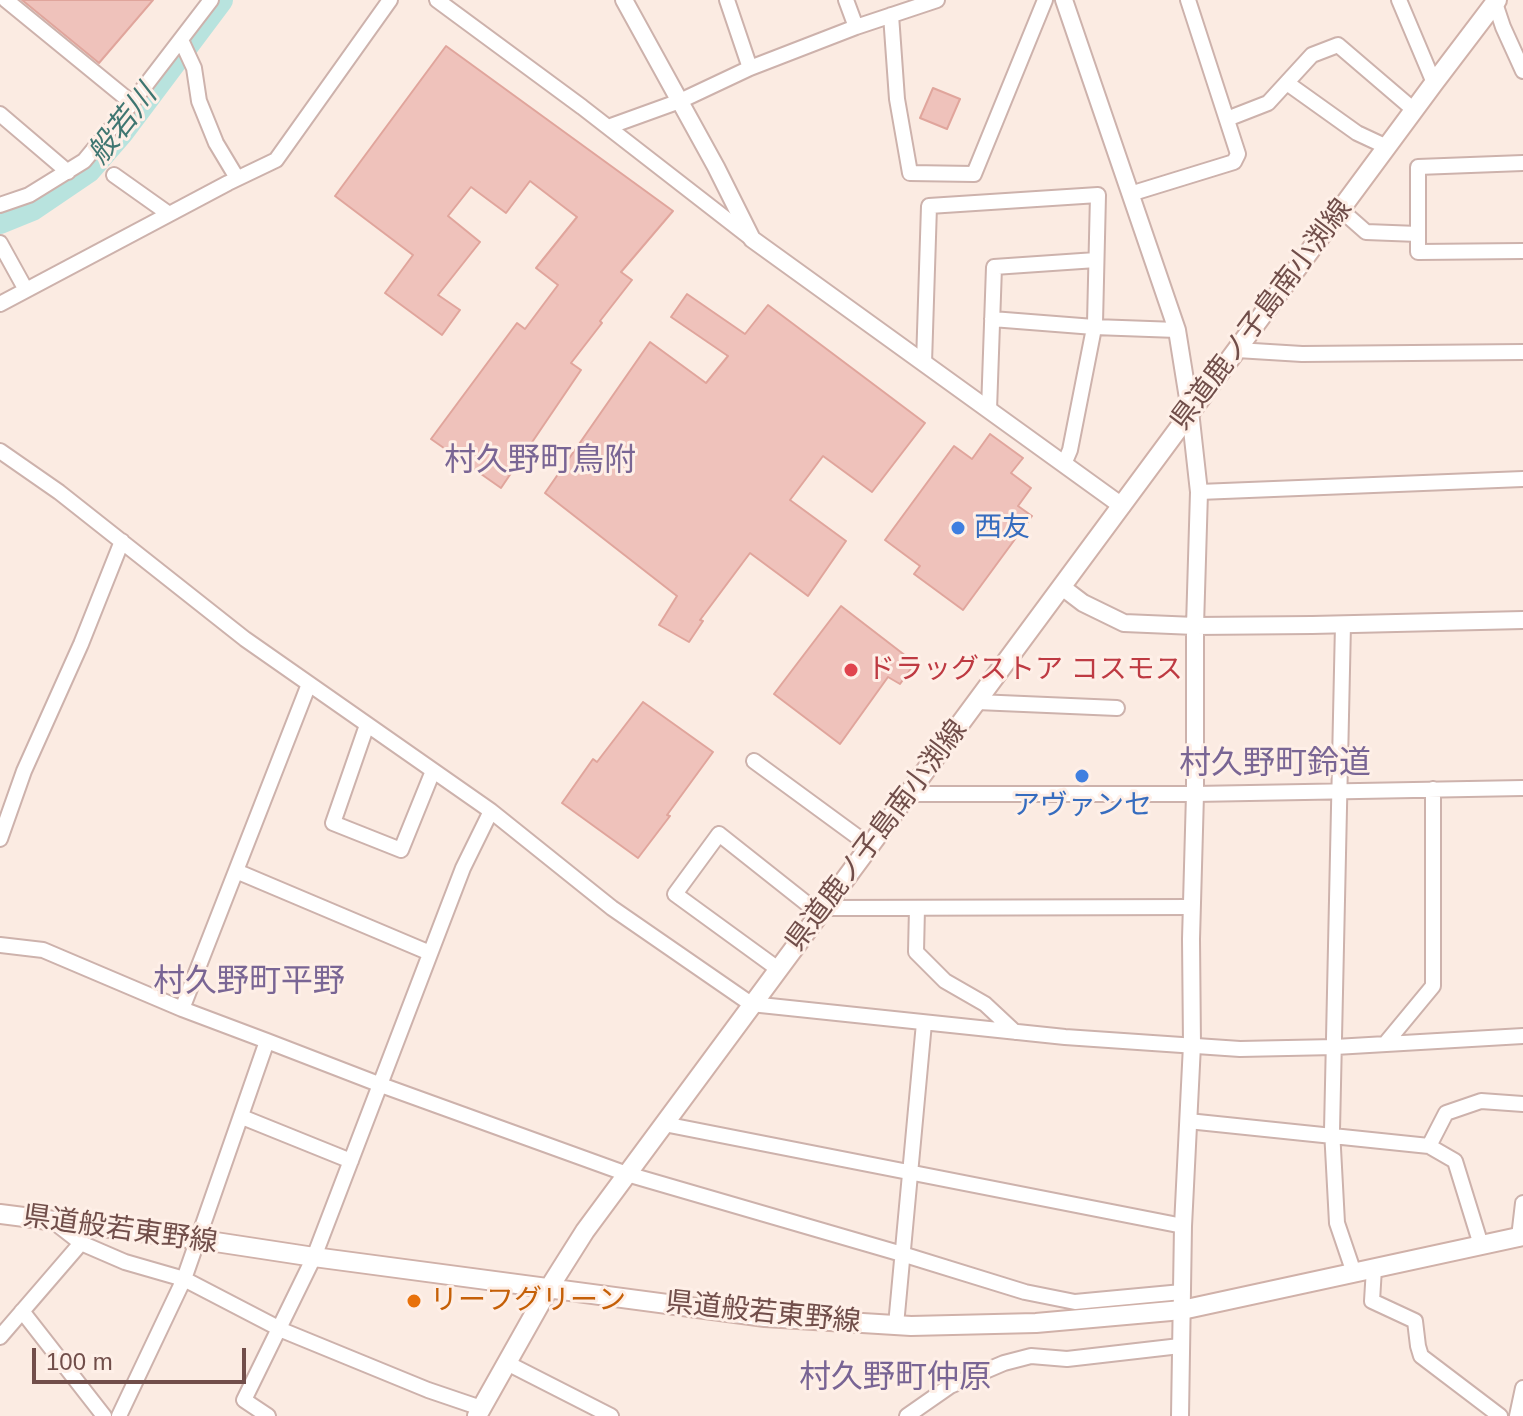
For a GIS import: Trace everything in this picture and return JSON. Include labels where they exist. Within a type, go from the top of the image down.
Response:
[{"type":"main road","name":"県道鹿ノ子島南小渕線","points":[[479,1412],[585,1231],[1496,2]]},
{"type":"main road","name":"県道般若東野線","points":[[0,1214],[765,1317],[896,1325],[1036,1323],[1354,1273],[1521,1236]]},
{"type":"street","points":[[6,0],[132,103]]},
{"type":"street","points":[[0,205],[29,195],[84,161],[211,0]]},
{"type":"street","points":[[0,304],[276,160],[390,0]]},
{"type":"street","points":[[437,0],[752,239],[1122,506]]},
{"type":"street","points":[[624,0],[752,239]]},
{"type":"street","points":[[727,0],[750,68]]},
{"type":"street","points":[[846,0],[856,27]]},
{"type":"street","points":[[608,127],[680,101],[750,68],[856,27],[937,0]]},
{"type":"street","points":[[891,15],[897,99],[910,173],[974,174],[1045,0]]},
{"type":"street","points":[[1064,0],[1177,330],[1199,492],[1192,1045],[1183,1226],[1180,1416]]},
{"type":"street","points":[[1130,194],[1234,162],[1238,154],[1188,0]]},
{"type":"street","points":[[1399,0],[1434,83]]},
{"type":"street","points":[[1496,2],[1503,27],[1523,71]]},
{"type":"street","points":[[181,40],[194,68],[199,101],[237,178]]},
{"type":"street","points":[[1227,119],[1268,103],[1312,55],[1338,45],[1414,110]]},
{"type":"street","points":[[1287,83],[1357,133],[1387,147]]},
{"type":"street","points":[[0,114],[68,172]]},
{"type":"street","points":[[1523,163],[1418,167],[1418,252],[1523,251]]},
{"type":"street","points":[[114,175],[169,214]]},
{"type":"street","points":[[924,363],[929,206],[1098,195],[1094,327],[1070,450],[1064,464]]},
{"type":"street","points":[[710,207],[735,203]]},
{"type":"street","points":[[1341,210],[1366,232],[1418,234]]},
{"type":"street","points":[[0,243],[26,290]]},
{"type":"street","points":[[989,410],[994,267],[1096,260]]},
{"type":"street","points":[[992,319],[1177,330]]},
{"type":"street","points":[[1237,350],[1302,354],[1523,352]]},
{"type":"street","points":[[0,451],[59,492],[245,639],[491,811],[612,908],[751,1004],[1065,1037],[1240,1049],[1523,1036]]},
{"type":"street","points":[[1199,492],[1523,479]]},
{"type":"street","points":[[0,839],[24,771],[81,644],[122,541]]},
{"type":"street","points":[[1062,587],[1083,603],[1124,623],[1195,626],[1523,620]]},
{"type":"street","points":[[1343,624],[1332,1135],[1337,1223],[1354,1273]]},
{"type":"street","points":[[182,1009],[309,684]]},
{"type":"street","points":[[977,702],[1117,708]]},
{"type":"street","points":[[367,725],[333,823],[401,850],[433,771]]},
{"type":"street","points":[[754,761],[870,846]]},
{"type":"street","points":[[908,794],[1195,794],[1523,788]]},
{"type":"street","points":[[1385,1044],[1433,986],[1433,789]]},
{"type":"street","points":[[268,1416],[244,1400],[314,1257],[463,868],[491,811]]},
{"type":"street","points":[[778,969],[675,894],[719,834],[822,911],[1192,907]]},
{"type":"street","points":[[236,871],[430,953]]},
{"type":"street","points":[[917,908],[916,952],[945,981],[985,1004],[1015,1032]]},
{"type":"street","points":[[0,945],[43,950],[182,1009],[627,1174],[1025,1292],[1075,1302],[1182,1301]]},
{"type":"street","points":[[896,1325],[924,1023]]},
{"type":"street","points":[[119,1416],[184,1279],[267,1041]]},
{"type":"street","points":[[1429,1146],[1446,1113],[1481,1101],[1523,1104]]},
{"type":"street","points":[[242,1117],[351,1161]]},
{"type":"street","points":[[1188,1121],[1429,1146],[1455,1161],[1481,1245]]},
{"type":"street","points":[[664,1124],[1183,1226]]},
{"type":"street","points":[[1521,1236],[1523,1203]]},
{"type":"street","points":[[53,1221],[81,1243],[125,1262],[184,1279],[279,1328],[479,1412]]},
{"type":"street","points":[[0,1337],[81,1243]]},
{"type":"street","points":[[1374,1268],[1372,1301],[1415,1321],[1421,1356],[1500,1416]]},
{"type":"street","points":[[22,1311],[104,1416]]},
{"type":"street","points":[[907,1416],[950,1386],[1004,1363],[1031,1356],[1067,1359],[1180,1346]]},
{"type":"street","points":[[507,1363],[611,1416]]},
{"type":"street","points":[[1517,1416],[1523,1388]]},
{"type":"building","points":[[22,0],[153,0],[99,63]]},
{"type":"building","points":[[446,46],[673,211],[621,272],[632,280],[571,363],[581,370],[501,488],[431,439],[517,323],[525,329],[558,285],[536,268],[577,217],[530,181],[506,213],[471,187],[448,216],[480,242],[438,295],[460,310],[442,335],[385,293],[413,255],[335,196]]},
{"type":"building","points":[[933,88],[960,99],[947,129],[920,118]]},
{"type":"building","points":[[687,294],[745,334],[768,305],[925,423],[872,492],[823,456],[790,500],[846,541],[808,596],[750,553],[700,620],[703,621],[689,642],[659,625],[677,596],[545,493],[650,342],[706,383],[728,356],[671,317]]},
{"type":"building","name":"西友","points":[[990,434],[1023,458],[1011,473],[1031,488],[1018,506],[1032,516],[963,610],[914,574],[920,566],[885,540],[954,446],[972,459]]},
{"type":"building","name":"ドラッグストア コスモス","points":[[841,606],[915,663],[900,684],[888,677],[840,744],[774,694]]},
{"type":"building","points":[[643,702],[713,752],[638,858],[562,803],[593,759],[597,762]]},
{"type":"waterway","name":"般若川","points":[[0,221],[32,208],[88,170],[121,132],[220,0]]},
{"type":"place","name":"西友","points":[[958,528]]},
{"type":"place","name":"ドラッグストア コスモス","points":[[851,670]]},
{"type":"place","name":"アヴァンセ","points":[[1082,776]]},
{"type":"place","name":"リーフグリーン","points":[[414,1301]]},
{"type":"district","name":"村久野町鳥附","points":[[540,461]]},
{"type":"district","name":"村久野町鈴道","points":[[1275,764]]},
{"type":"district","name":"村久野町平野","points":[[249,982]]},
{"type":"district","name":"村久野町仲原","points":[[895,1378]]}]
